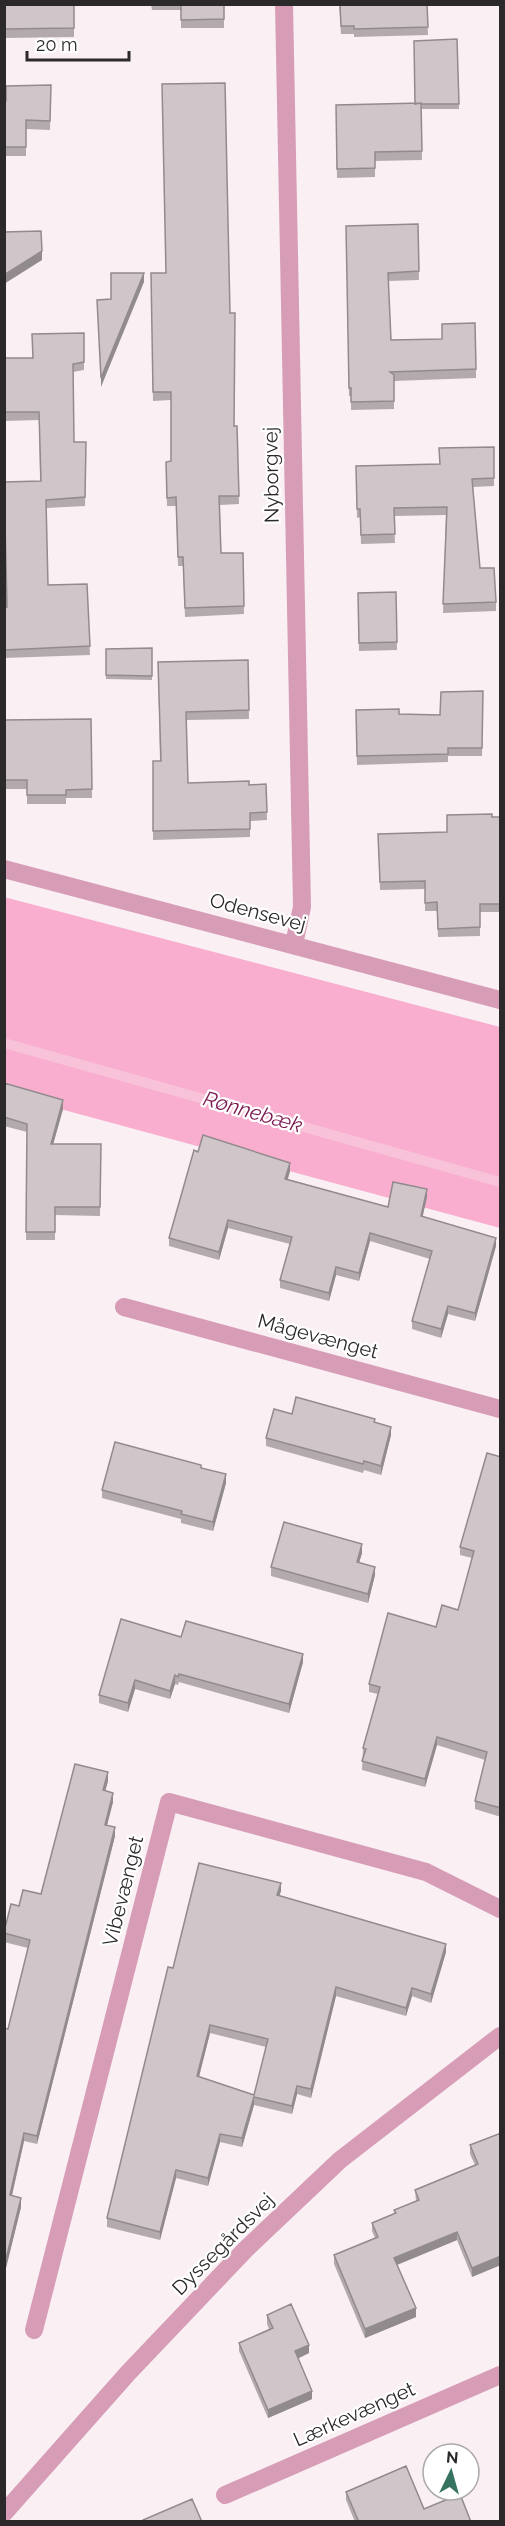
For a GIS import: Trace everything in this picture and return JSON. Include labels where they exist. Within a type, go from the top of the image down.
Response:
[{"type":"street","name":"Nyborgvej","points":[[284,4],[302,907],[294,944]]},
{"type":"street","name":"Odensevej","points":[[4,869],[501,1000]]},
{"type":"street","name":"Mågevænget","points":[[124,1307],[501,1408]]},
{"type":"street","name":"Vibevænget","points":[[34,2330],[169,1802],[426,1872],[501,1909]]},
{"type":"street","name":"Dyssegårdsvej","points":[[4,2513],[128,2373],[246,2249],[340,2160],[501,2036]]},
{"type":"street","name":"Lærkevænget","points":[[225,2495],[501,2375]]},
{"type":"shaded area","points":[[4,897],[500,1027],[500,1228],[5,1094]]},
{"type":"building","points":[[4,4],[74,4],[74,28],[4,29]]},
{"type":"building","points":[[181,4],[224,4],[224,19],[181,20]]},
{"type":"building","points":[[340,4],[427,4],[428,27],[354,29],[354,26],[341,26]]},
{"type":"building","points":[[457,39],[459,104],[415,104],[414,41]]},
{"type":"building","points":[[225,83],[230,313],[235,313],[234,426],[237,426],[239,496],[219,496],[221,553],[243,553],[244,606],[185,608],[183,557],[178,557],[176,497],[167,498],[166,462],[171,461],[171,392],[153,392],[151,273],[166,273],[162,84]]},
{"type":"building","points":[[51,85],[50,121],[26,120],[26,147],[4,147],[6,86]]},
{"type":"building","points":[[421,103],[422,151],[375,152],[375,168],[337,169],[336,105]]},
{"type":"building","points":[[418,224],[419,271],[388,273],[391,340],[442,339],[442,324],[475,323],[476,369],[390,372],[394,375],[394,401],[351,402],[346,226]]},
{"type":"building","points":[[41,231],[42,251],[4,275],[4,232]]},
{"type":"building","points":[[111,273],[144,273],[101,378],[97,300],[111,299]]},
{"type":"building","points":[[84,333],[84,362],[73,364],[74,442],[86,442],[85,497],[46,500],[48,585],[87,584],[90,646],[4,650],[4,608],[7,607],[4,482],[41,481],[39,412],[4,412],[4,358],[33,358],[32,334]]},
{"type":"building","points":[[494,447],[494,478],[472,479],[480,568],[494,568],[496,602],[443,604],[447,507],[394,508],[395,534],[361,535],[360,509],[357,509],[356,466],[440,464],[439,448]]},
{"type":"building","points":[[396,592],[397,642],[359,643],[358,593]]},
{"type":"building","points":[[152,648],[152,676],[106,675],[106,649]]},
{"type":"building","points":[[248,660],[249,710],[186,712],[188,783],[249,781],[249,785],[266,784],[267,812],[250,813],[250,829],[153,831],[153,761],[161,761],[158,662]]},
{"type":"building","points":[[483,691],[482,748],[448,748],[448,754],[357,756],[356,710],[399,709],[399,714],[440,715],[441,692]]},
{"type":"building","points":[[91,719],[92,789],[66,790],[66,795],[27,795],[27,780],[4,780],[4,720]]},
{"type":"building","points":[[492,814],[492,817],[500,817],[501,904],[480,904],[480,927],[438,929],[437,902],[425,903],[425,881],[380,882],[378,834],[447,832],[447,815]]},
{"type":"building","points":[[4,1083],[63,1100],[51,1144],[101,1144],[100,1207],[55,1207],[55,1232],[26,1232],[27,1124],[4,1117]]},
{"type":"building","points":[[203,1135],[290,1163],[285,1179],[388,1207],[393,1182],[427,1189],[421,1216],[496,1238],[475,1313],[448,1306],[441,1329],[412,1321],[432,1251],[370,1233],[359,1273],[336,1267],[329,1293],[280,1280],[292,1237],[228,1220],[219,1252],[169,1238],[194,1150],[198,1152]]},
{"type":"building","points":[[296,1397],[375,1419],[374,1422],[391,1427],[381,1466],[364,1461],[363,1464],[266,1438],[274,1409],[292,1414]]},
{"type":"building","points":[[115,1442],[226,1474],[213,1522],[181,1514],[182,1511],[102,1490]]},
{"type":"building","points":[[487,1453],[501,1457],[501,1808],[475,1801],[487,1752],[437,1737],[425,1779],[362,1761],[366,1749],[363,1748],[380,1687],[369,1684],[388,1613],[436,1627],[442,1605],[458,1610],[474,1551],[460,1547]]},
{"type":"building","points":[[284,1522],[362,1544],[357,1562],[375,1567],[368,1594],[271,1567]]},
{"type":"building","points":[[121,1619],[181,1637],[186,1621],[303,1654],[289,1704],[179,1674],[178,1677],[175,1675],[170,1691],[135,1680],[128,1703],[99,1695]]},
{"type":"building","points":[[75,1764],[108,1772],[103,1790],[113,1793],[105,1825],[115,1827],[37,2136],[24,2133],[10,2195],[21,2198],[4,2267],[4,2028],[8,2029],[30,1940],[4,1932],[11,1904],[19,1906],[23,1890],[41,1894]]},
{"type":"building","points":[[199,1863],[281,1883],[277,1895],[446,1944],[431,1994],[412,1988],[406,2008],[336,1987],[311,2089],[297,2086],[292,2106],[254,2097],[242,2138],[220,2134],[208,2178],[176,2170],[160,2232],[107,2218],[168,1967],[173,1968]],"holes":[[[210,2025],[268,2039],[254,2095],[197,2076]]]},
{"type":"building","points":[[501,2133],[501,2256],[472,2268],[457,2232],[394,2258],[416,2308],[365,2329],[334,2255],[378,2237],[372,2223],[396,2213],[394,2210],[419,2200],[415,2190],[478,2164],[470,2145]]},
{"type":"building","points":[[291,2304],[309,2345],[295,2351],[312,2391],[268,2410],[239,2343],[273,2328],[267,2315]]},
{"type":"building","points":[[406,2466],[424,2509],[441,2502],[463,2502],[471,2522],[359,2522],[346,2492]]},
{"type":"building","points":[[192,2499],[202,2522],[143,2522],[143,2520]]},
{"type":"waterway","name":"Rønnebæk","points":[[4,1043],[500,1182]]}]
